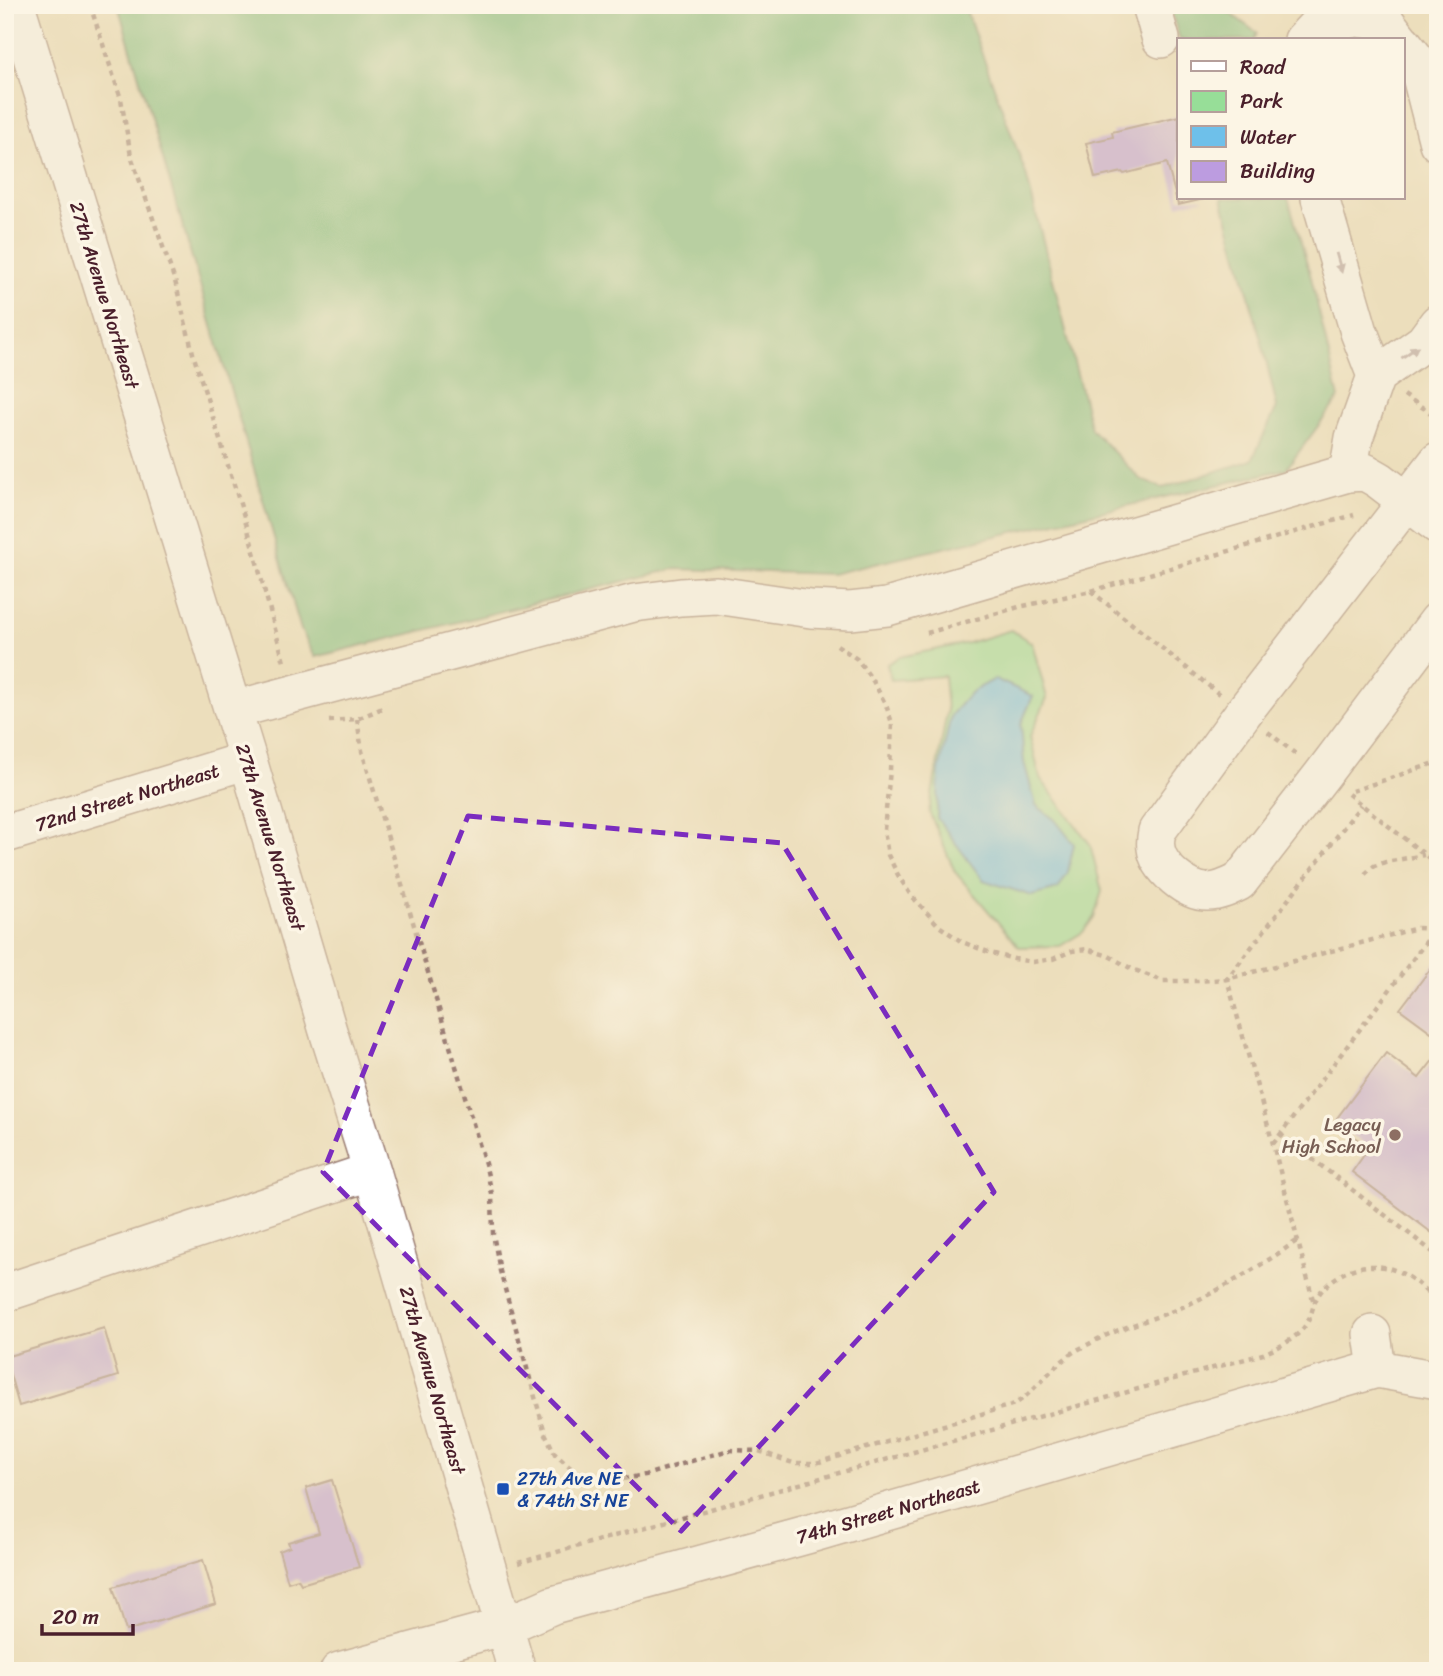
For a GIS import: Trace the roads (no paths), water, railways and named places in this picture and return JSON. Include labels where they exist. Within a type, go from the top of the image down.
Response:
[{"type":"street","name":"27th Avenue Northeast","points":[[16,5],[372,1171],[511,1648]]},
{"type":"street","points":[[1305,38],[1316,26],[1356,18],[1386,22],[1398,38]]},
{"type":"street","points":[[1404,46],[1417,61],[1438,143]]},
{"type":"street","points":[[1321,200],[1359,332],[1390,386]]},
{"type":"street","points":[[1348,473],[1354,438],[1438,323]]},
{"type":"street","points":[[1438,461],[1243,713],[1157,831],[1156,850],[1166,870],[1185,886],[1205,893],[1224,890],[1239,881],[1438,621]]},
{"type":"street","points":[[233,710],[634,604],[716,595],[811,609],[850,611],[887,607],[1348,473],[1365,472],[1379,480],[1438,525]]},
{"type":"street","name":"72nd Street Northeast","points":[[5,834],[248,760]]},
{"type":"street","points":[[5,1293],[372,1171]]},
{"type":"street","name":"74th Street Northeast","points":[[340,1671],[511,1648],[553,1605],[819,1531],[1374,1351],[1438,1380]]},
{"type":"street","points":[[426,1671],[511,1648]]},
{"type":"water","points":[[995,679],[1033,696],[1021,724],[1024,762],[1036,805],[1055,820],[1074,844],[1068,872],[1058,889],[1032,896],[983,880],[937,818],[939,771],[951,715],[971,692]]},
{"type":"place","name":"Legacy High School","points":[[1395,1135]]},
{"type":"place","name":"27th Ave NE & 74th St NE","points":[[503,1489]]}]
